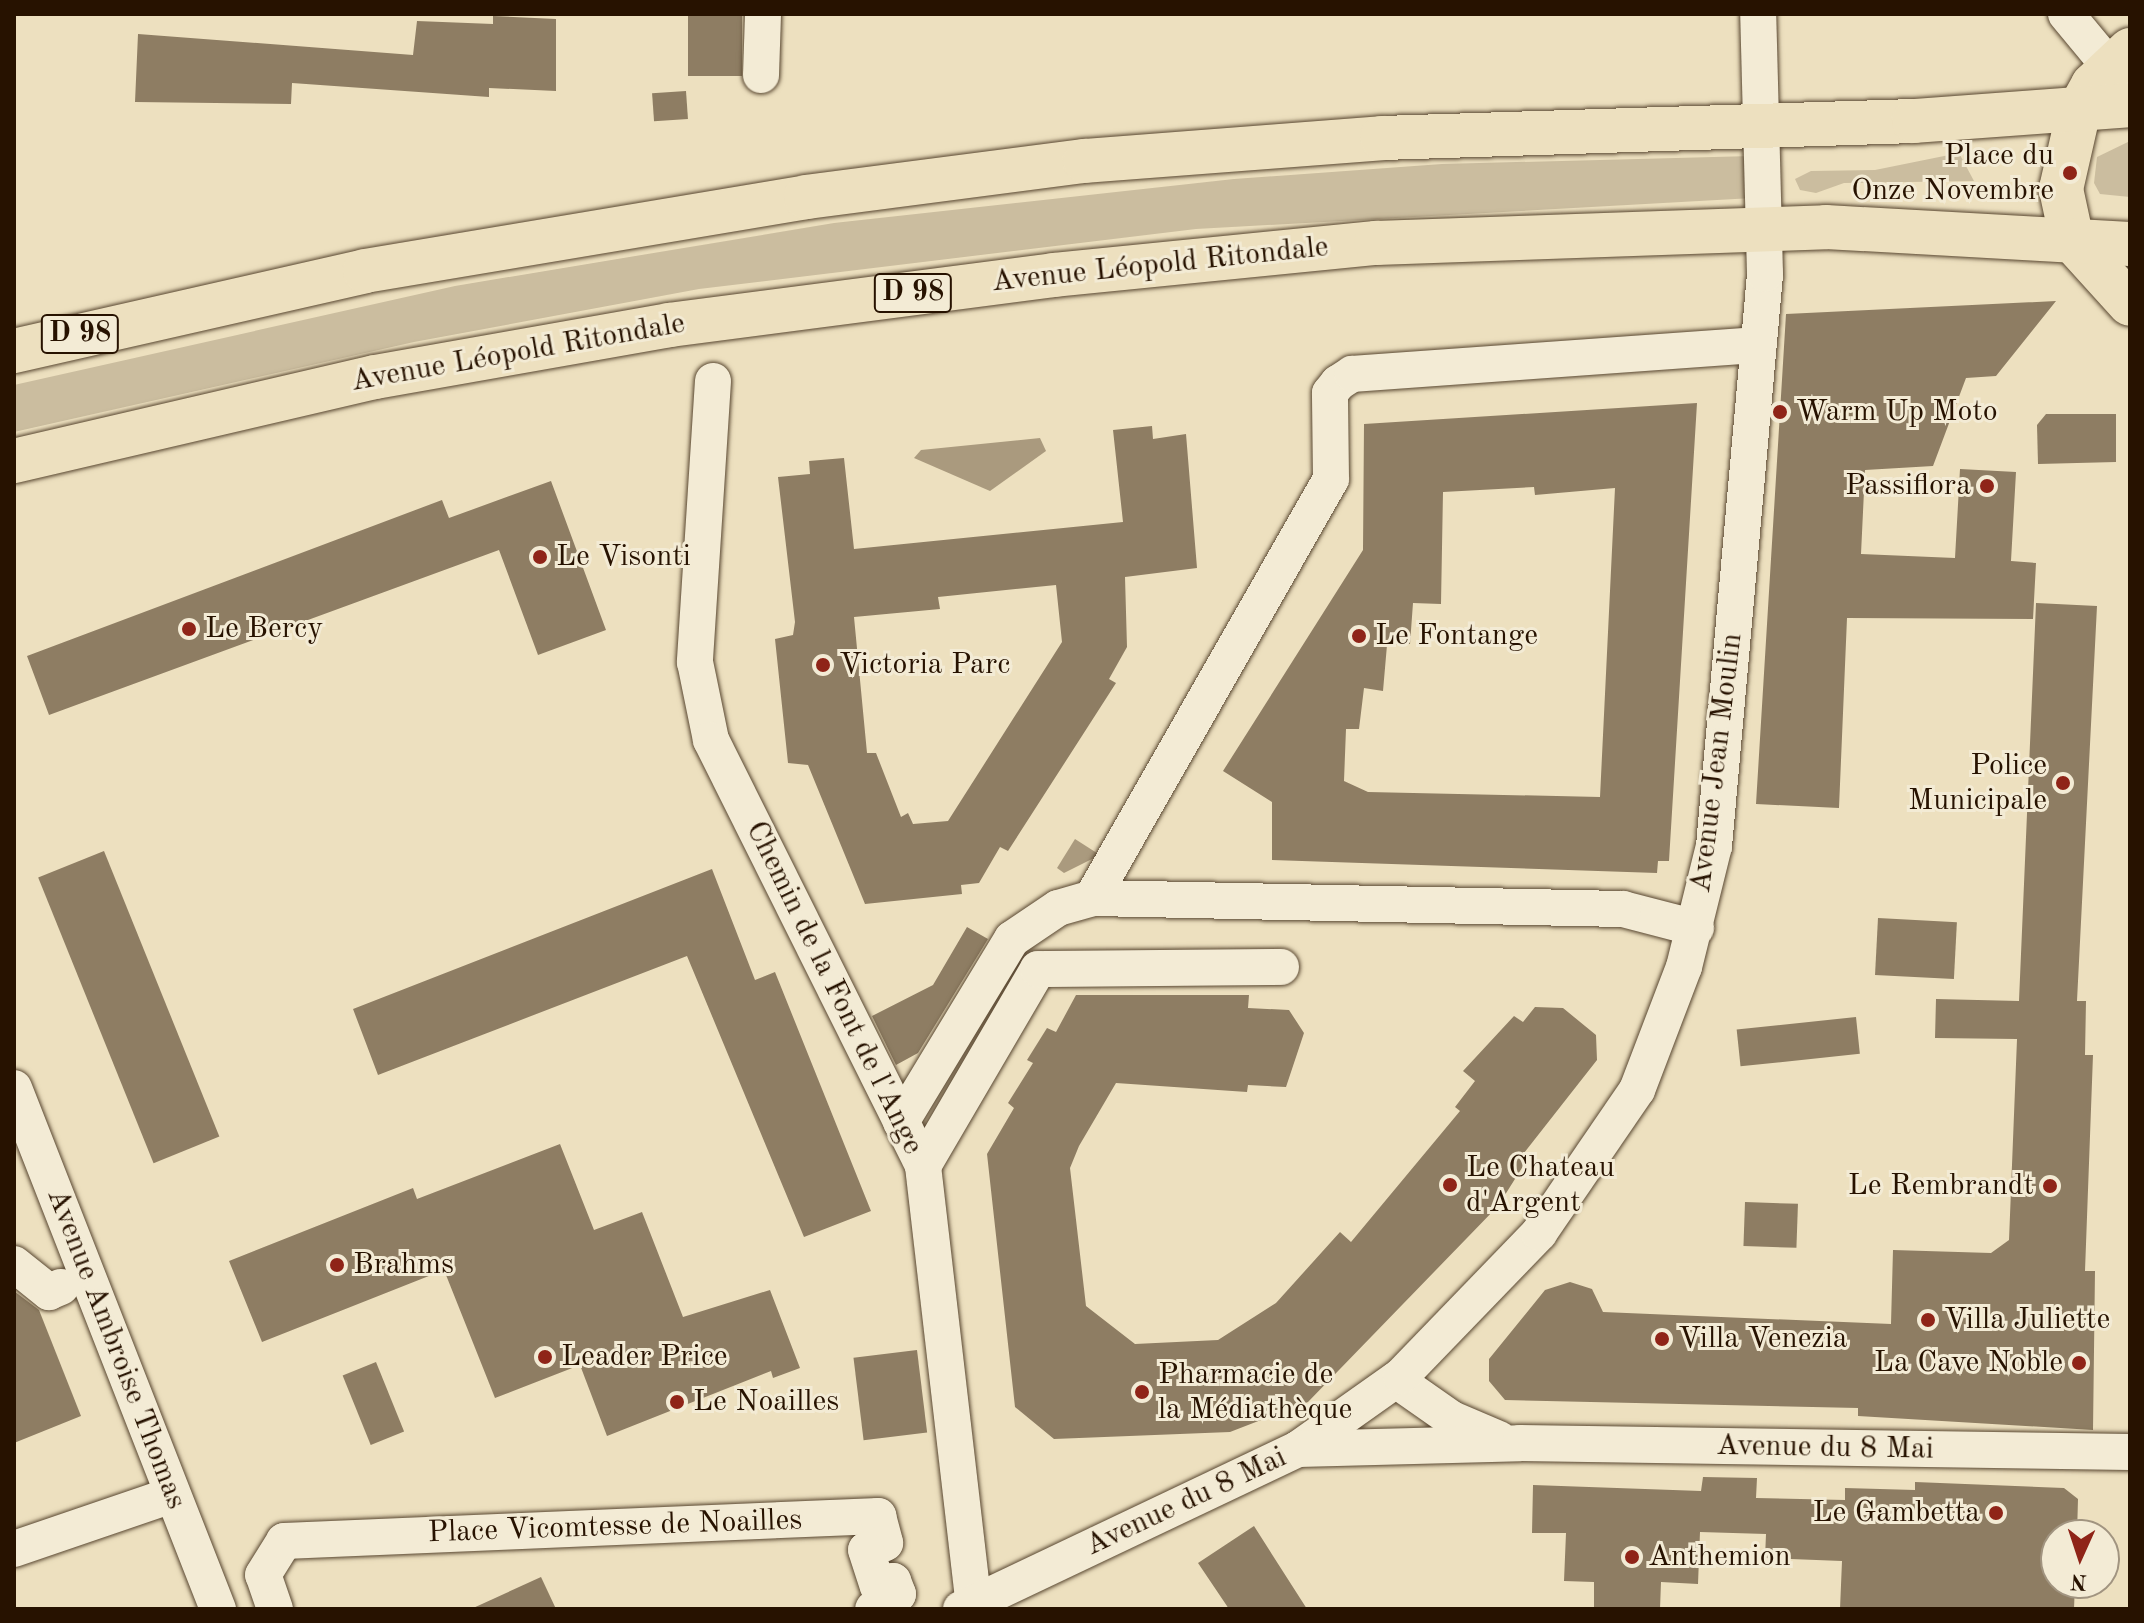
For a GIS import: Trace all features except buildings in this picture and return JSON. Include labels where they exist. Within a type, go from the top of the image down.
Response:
[{"type":"main road","points":[[2123,69],[2079,110],[2061,189],[2072,240],[2130,304]]},
{"type":"main road","name":"D 98","points":[[14,351],[365,271],[822,195],[1085,161],[1382,138],[1764,124],[2130,105]]},
{"type":"main road","name":"Avenue Léopold Ritondale","points":[[14,461],[375,377],[669,325],[1376,243],[1764,230],[2130,244]]},
{"type":"street","points":[[761,75],[763,14]]},
{"type":"street","points":[[1758,14],[1764,124]]},
{"type":"street","points":[[2066,14],[2123,69]]},
{"type":"street","name":"Avenue Jean Moulin","points":[[1298,1449],[1392,1383],[1480,1300],[1602,1149],[1661,1036],[1696,928],[1714,846],[1758,345],[1764,230],[1764,124]]},
{"type":"street","points":[[1092,898],[1331,479],[1330,393],[1338,383],[1352,374],[1758,345]]},
{"type":"street","name":"Chemin de la Font de l'Ange","points":[[713,381],[695,662],[711,740],[923,1166],[969,1607]]},
{"type":"street","points":[[901,1122],[1012,939],[1058,908],[1092,898],[1623,909],[1696,928]]},
{"type":"street","points":[[923,1166],[1038,969],[1281,967]]},
{"type":"street","name":"Avenue Ambroise Thomas","points":[[16,1100],[218,1609]]},
{"type":"street","points":[[14,1264],[49,1292],[61,1287]]},
{"type":"street","points":[[1392,1383],[1391,1416],[1422,1446]]},
{"type":"street","name":"Avenue du 8 Mai","points":[[1392,1383],[1470,1429],[1520,1443]]},
{"type":"street","name":"Avenue du 8 Mai","points":[[969,1607],[1298,1449],[1520,1443],[2130,1452]]},
{"type":"street","points":[[14,1549],[172,1495]]},
{"type":"street","name":"Place Vicomtesse de Noailles","points":[[275,1609],[263,1575],[284,1541],[878,1516],[885,1543],[866,1550],[878,1586],[893,1581],[898,1594],[873,1609]]},
{"type":"shaded area","points":[[2130,141],[2130,197],[2100,194],[2094,183],[2097,157]]},
{"type":"shaded area","points":[[1959,153],[1974,181],[1844,183],[1816,193],[1800,190],[1795,179],[1811,171],[1875,170]]},
{"type":"shaded area","points":[[1752,156],[1753,198],[1196,229],[699,289],[414,342],[14,432],[14,385],[455,286],[834,223],[1234,179],[1442,164]]},
{"type":"shaded area","points":[[1040,438],[1046,451],[990,491],[914,458],[921,450]]},
{"type":"shaded area","points":[[1075,839],[1100,855],[1064,873],[1057,868]]},
{"type":"place","name":"Place du Onze Novembre","points":[[2070,173]]},
{"type":"place","name":"Warm Up Moto","points":[[1780,412]]},
{"type":"place","name":"Passiflora","points":[[1987,486]]},
{"type":"place","name":"Le Visonti","points":[[540,557]]},
{"type":"place","name":"Le Bercy","points":[[189,629]]},
{"type":"place","name":"Le Fontange","points":[[1359,636]]},
{"type":"place","name":"Victoria Parc","points":[[823,665]]},
{"type":"place","name":"Police Municipale","points":[[2063,783]]},
{"type":"place","name":"Le Chateau d'Argent","points":[[1450,1185]]},
{"type":"place","name":"Le Rembrandt","points":[[2050,1186]]},
{"type":"place","name":"Brahms","points":[[337,1265]]},
{"type":"place","name":"Villa Juliette","points":[[1928,1320]]},
{"type":"place","name":"Villa Venezia","points":[[1662,1339]]},
{"type":"place","name":"Leader Price","points":[[545,1357]]},
{"type":"place","name":"La Cave Noble","points":[[2079,1363]]},
{"type":"place","name":"Pharmacie de la Médiathèque","points":[[1142,1392]]},
{"type":"place","name":"Le Noailles","points":[[677,1402]]},
{"type":"place","name":"Le Gambetta","points":[[1996,1513]]},
{"type":"place","name":"Anthemion","points":[[1632,1557]]}]
